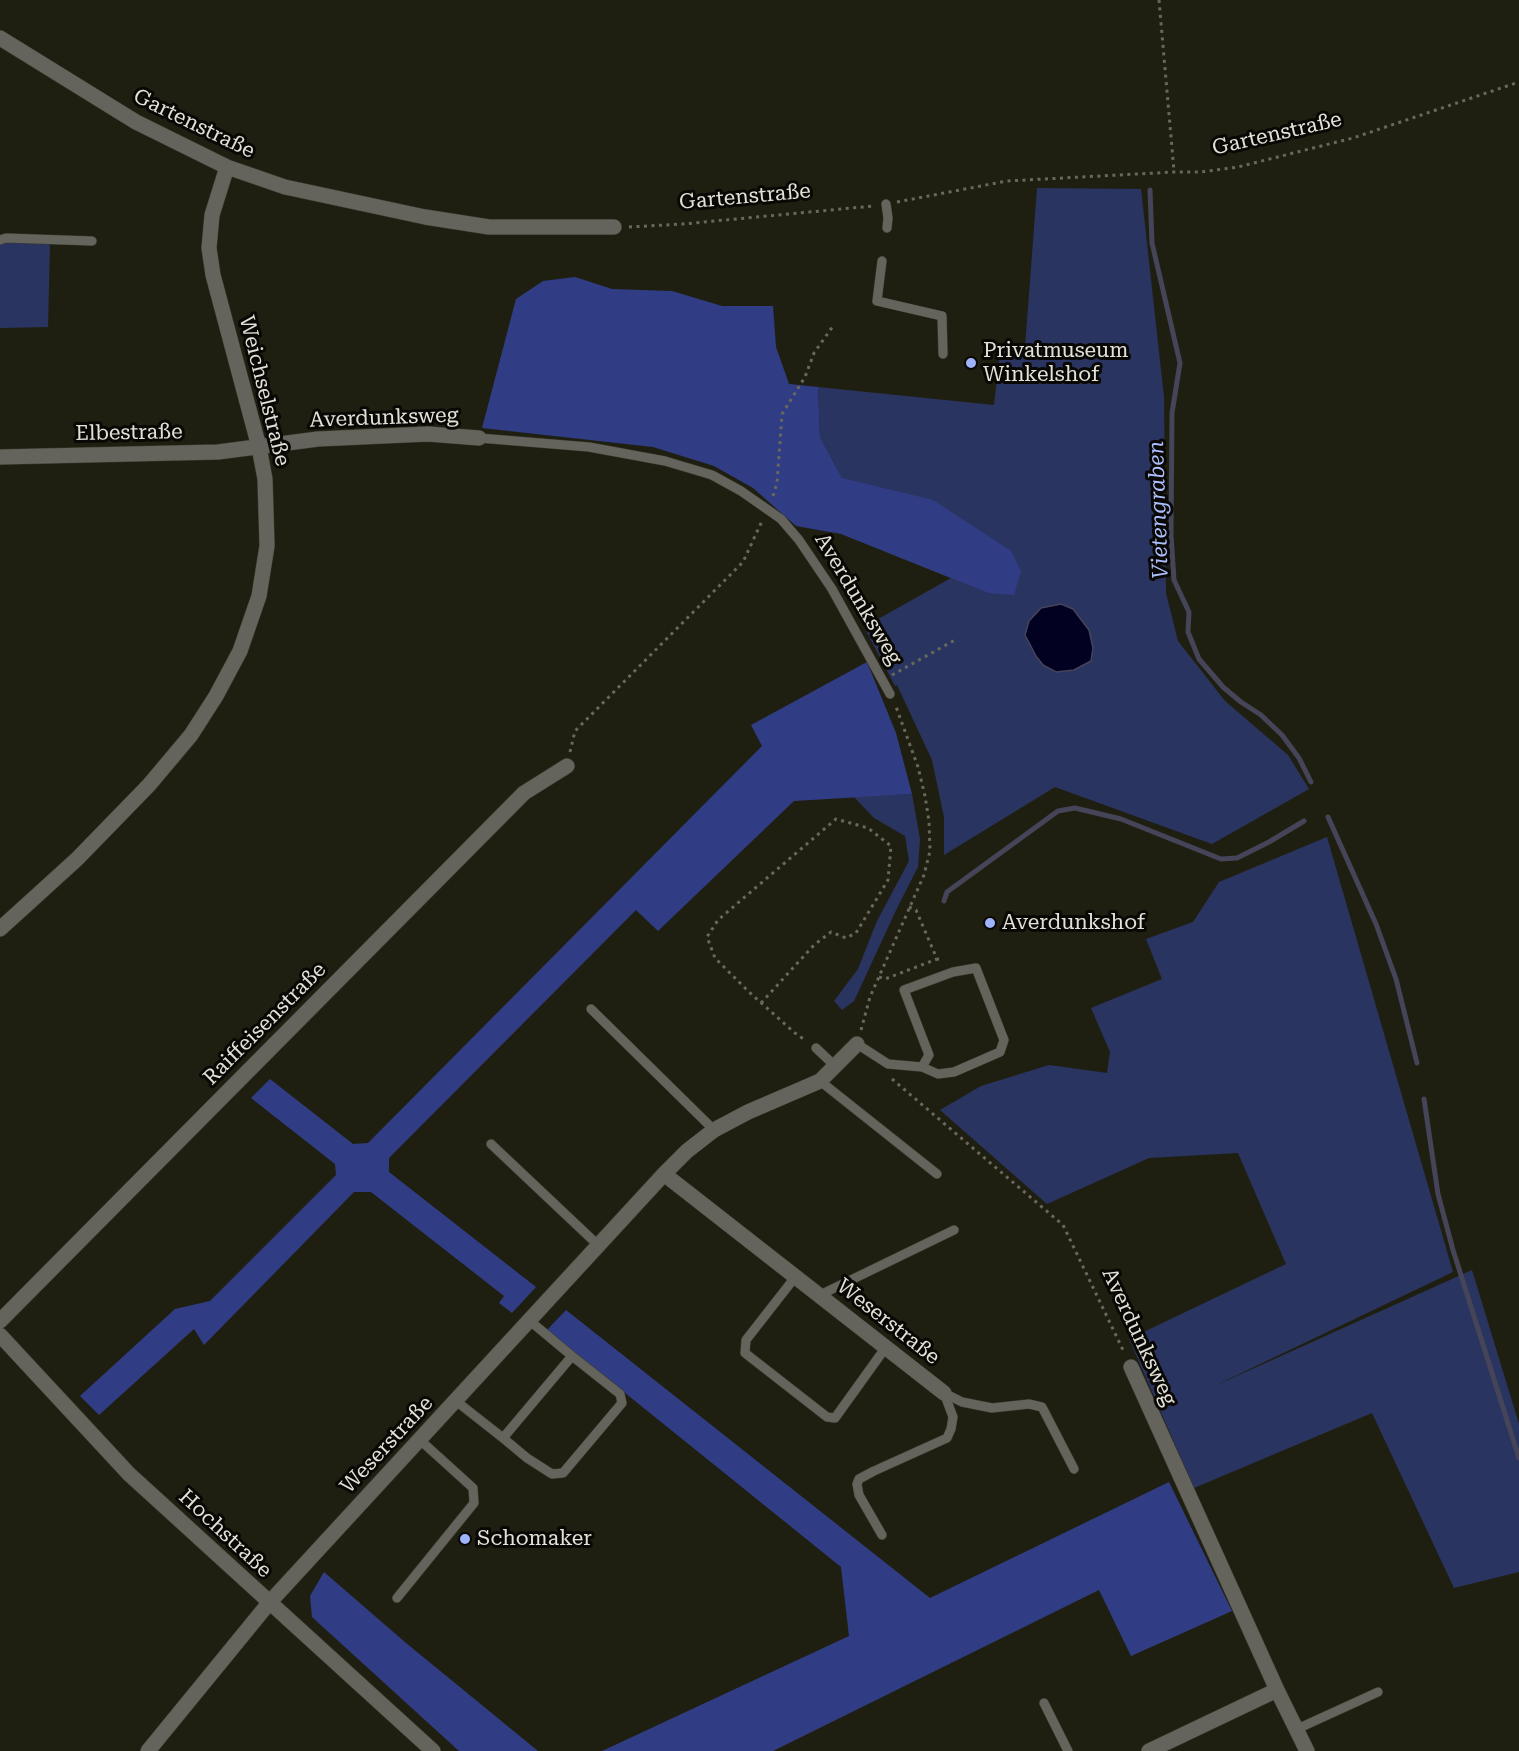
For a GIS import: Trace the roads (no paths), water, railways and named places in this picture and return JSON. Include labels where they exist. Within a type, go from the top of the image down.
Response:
[{"type":"street","name":"Gartenstraße","points":[[0,38],[136,122],[226,167],[285,187],[425,217],[489,226],[614,227]]},
{"type":"street","name":"Weichselstraße","points":[[0,929],[77,860],[149,785],[191,735],[216,696],[240,651],[258,596],[267,546],[265,479],[259,447],[213,275],[209,248],[212,215],[226,167]]},
{"type":"street","name":"Averdunksweg","points":[[259,447],[318,439],[417,434],[479,438]]},
{"type":"street","name":"Elbestraße","points":[[0,457],[218,452],[259,447]]},
{"type":"street","name":"Raiffeisenstraße","points":[[0,1321],[524,794],[567,766]]},
{"type":"street","name":"Weserstraße","points":[[148,1751],[269,1603],[687,1151],[714,1130],[748,1112],[820,1081],[857,1044]]},
{"type":"street","name":"Weserstraße","points":[[664,1174],[944,1393]]},
{"type":"street","name":"Hochstraße","points":[[0,1335],[129,1474],[433,1751]]},
{"type":"street","name":"Averdunksweg","points":[[1131,1367],[1277,1690]]},
{"type":"street","points":[[1149,1751],[1277,1690],[1307,1751]]},
{"type":"lane","points":[[886,204],[887,228]]},
{"type":"lane","points":[[0,240],[6,238],[92,241]]},
{"type":"lane","points":[[882,261],[877,302],[942,316],[943,354]]},
{"type":"lane","name":"Averdunksweg","points":[[479,438],[589,447],[665,461],[712,475],[741,491],[781,519],[799,540],[826,579],[890,694]]},
{"type":"lane","points":[[857,1044],[888,1064],[922,1067],[938,1074],[954,1072],[1000,1052],[1004,1040],[976,968],[952,972],[904,990],[929,1055],[922,1067]]},
{"type":"lane","points":[[591,1009],[714,1130]]},
{"type":"lane","points":[[816,1048],[836,1066]]},
{"type":"lane","points":[[820,1081],[937,1174]]},
{"type":"lane","points":[[491,1144],[599,1246]]},
{"type":"lane","points":[[820,1295],[954,1230]]},
{"type":"lane","points":[[796,1276],[746,1340],[745,1353],[827,1417],[836,1418],[886,1347]]},
{"type":"lane","points":[[456,1401],[527,1458],[552,1474],[563,1473],[622,1403],[620,1394],[530,1321]]},
{"type":"lane","points":[[503,1438],[572,1356]]},
{"type":"lane","points":[[944,1393],[962,1401],[992,1408],[1029,1404],[1041,1407],[1074,1469]]},
{"type":"lane","points":[[882,1535],[859,1496],[856,1484],[859,1479],[947,1438],[951,1429],[952,1417],[944,1393]]},
{"type":"lane","points":[[397,1598],[474,1503],[473,1488],[420,1440]]},
{"type":"lane","points":[[1297,1729],[1378,1692]]},
{"type":"lane","points":[[1044,1703],[1068,1751]]},
{"type":"waterway","name":"Vietengraben","points":[[1150,190],[1152,243],[1180,363],[1172,413],[1171,535],[1174,580],[1189,612],[1188,632],[1199,659],[1223,687],[1261,715],[1282,735],[1299,758],[1311,782]]},
{"type":"waterway","points":[[944,901],[947,892],[1058,811],[1075,808],[1121,819],[1221,859],[1237,858],[1304,821]]},
{"type":"waterway","points":[[1328,817],[1376,924],[1396,979],[1417,1063]]},
{"type":"waterway","points":[[1424,1099],[1438,1194],[1453,1250],[1519,1458]]},
{"type":"place","name":"Privatmuseum Winkelshof","points":[[971,363]]},
{"type":"place","name":"Averdunkshof","points":[[990,923]]},
{"type":"place","name":"Schomaker","points":[[465,1539]]}]
